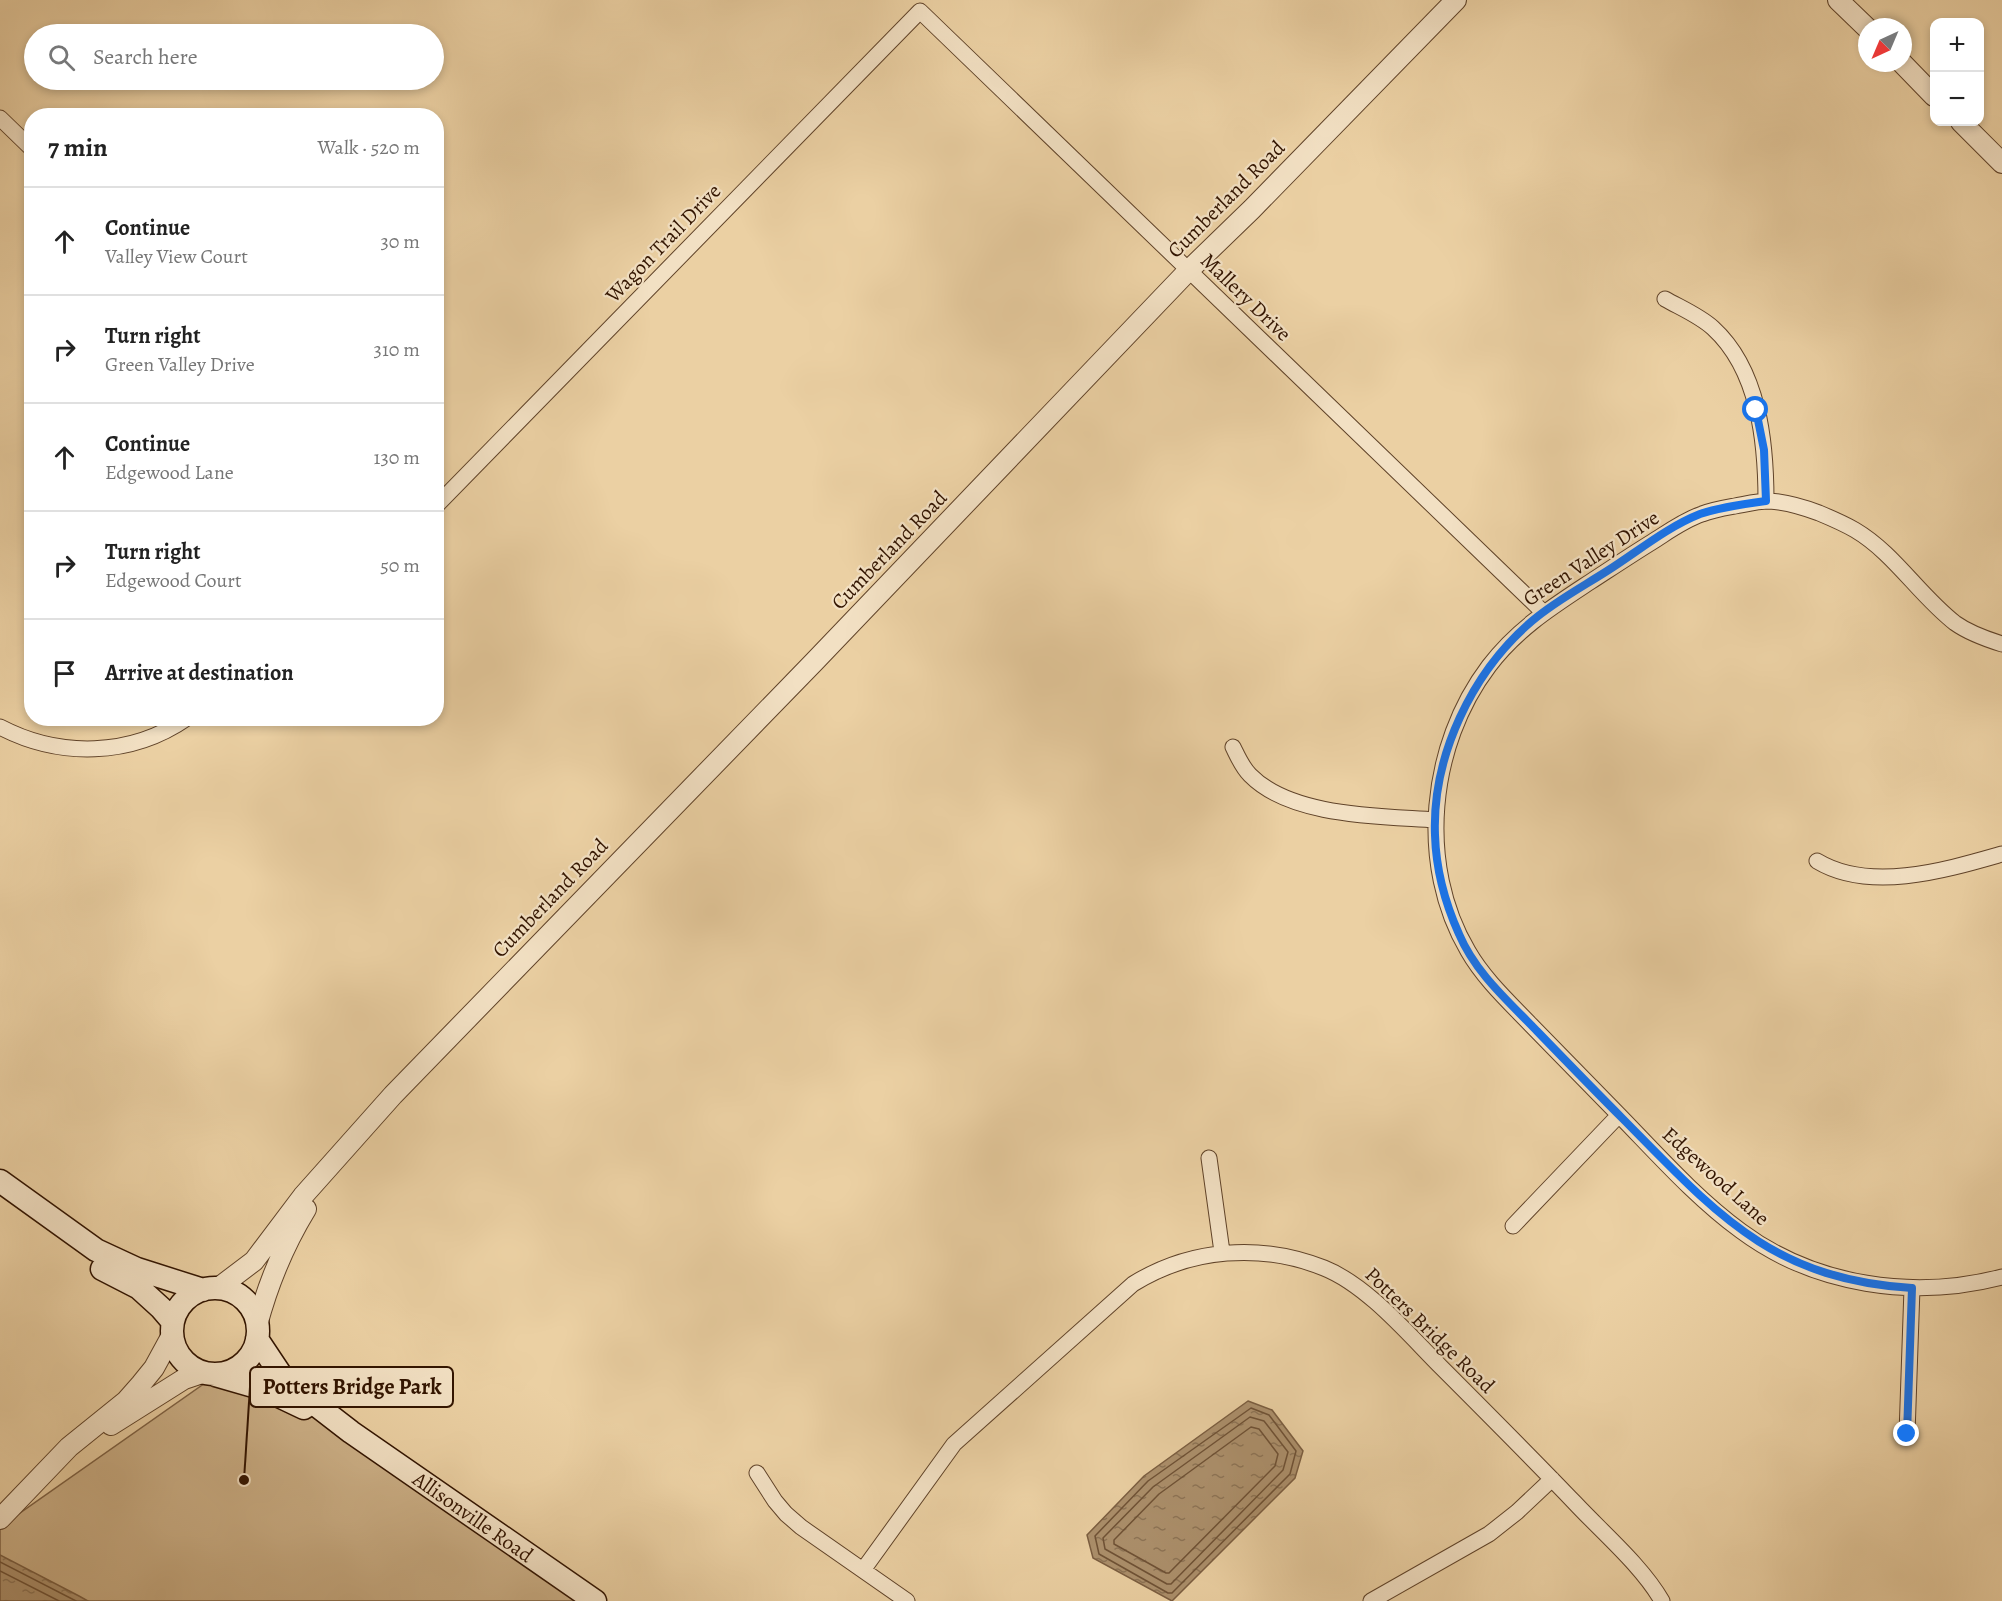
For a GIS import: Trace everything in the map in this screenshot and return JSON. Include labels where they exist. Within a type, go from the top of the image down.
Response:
[{"type":"main road","points":[[0,1183],[96,1250],[137,1269],[210,1289]]},
{"type":"main road","points":[[0,1183],[76,1253],[91,1264],[139,1288],[161,1308],[172,1329]]},
{"type":"main road","points":[[210,1289],[225,1289],[239,1295],[249,1306],[256,1319],[255,1347],[249,1358],[228,1373],[208,1374],[188,1366],[178,1355],[172,1341],[175,1312],[184,1300],[196,1292],[210,1289]]},
{"type":"main road","name":"Allisonville Road","points":[[257,1332],[285,1381],[351,1432],[595,1601]]},
{"type":"main road","name":"Allisonville Road","points":[[208,1374],[264,1389],[351,1432]]},
{"type":"street","name":"Cumberland Road","points":[[210,1289],[254,1261],[303,1196],[358,1134],[1188,271],[1252,209],[1456,0]]},
{"type":"street","points":[[1839,0],[1858,19]]},
{"type":"street","name":"Mallery Drive","points":[[920,11],[1543,612]]},
{"type":"street","name":"Wagon Trail Drive","points":[[444,498],[920,11]]},
{"type":"street","points":[[1911,72],[1930,91]]},
{"type":"street","points":[[0,118],[24,141]]},
{"type":"street","points":[[1965,126],[2002,163]]},
{"type":"street","points":[[1665,299],[1710,326],[1733,351],[1741,364],[1756,410],[1764,450],[1766,501]]},
{"type":"street","name":"Green Valley Drive","points":[[1619,1115],[1490,982],[1460,937],[1441,882],[1435,837],[1438,790],[1449,745],[1460,717],[1473,690],[1490,665],[1518,634],[1543,612],[1688,520],[1702,514],[1766,501],[1808,509],[1857,531],[1888,556],[1932,602],[1957,624],[1979,636],[2002,644]]},
{"type":"street","points":[[0,727],[16,735],[53,747],[98,750],[135,742],[169,731],[176,726]]},
{"type":"street","points":[[1233,747],[1242,766],[1258,783],[1296,802],[1358,814],[1435,820]]},
{"type":"street","points":[[1817,861],[1845,873],[1863,877],[1887,877],[1934,871],[2002,854]]},
{"type":"street","points":[[1513,1226],[1619,1115]]},
{"type":"street","name":"Edgewood Lane","points":[[1619,1115],[1723,1217],[1766,1247],[1807,1267],[1833,1276],[1881,1286],[1912,1288],[1961,1285],[2002,1277]]},
{"type":"street","name":"Cumberland Road","points":[[257,1332],[267,1288],[294,1229],[314,1196],[358,1134]]},
{"type":"street","points":[[1209,1158],[1222,1252]]},
{"type":"street","name":"Potters Bridge Road","points":[[863,1570],[954,1444],[1133,1284],[1170,1265],[1222,1252],[1277,1254],[1326,1269],[1357,1286],[1404,1329],[1552,1479],[1643,1573],[1662,1601]]},
{"type":"street","points":[[1907,1434],[1912,1288]]},
{"type":"street","points":[[0,1519],[69,1447],[126,1401],[154,1368],[172,1329]]},
{"type":"street","points":[[69,1447],[121,1420],[184,1379],[208,1374]]},
{"type":"street","points":[[757,1473],[786,1514],[907,1601]]},
{"type":"street","points":[[1371,1601],[1489,1533],[1517,1512],[1552,1479]]},
{"type":"shaded area","points":[[208,1381],[285,1381],[595,1601],[84,1601],[0,1556],[0,1527]]},
{"type":"water","points":[[1248,1401],[1272,1410],[1303,1451],[1295,1478],[1172,1601],[1093,1558],[1087,1535],[1144,1476]]},
{"type":"water","points":[[0,1555],[79,1596],[88,1601],[0,1601]]},
{"type":"place","name":"Potters Bridge Park","points":[[244,1480]]},
{"type":"route","points":[[1756,410],[1764,450],[1766,501],[1702,514],[1667,532],[1543,612],[1518,634],[1490,665],[1473,690],[1449,745],[1438,790],[1435,837],[1441,882],[1460,937],[1490,982],[1686,1183],[1723,1217],[1766,1247],[1807,1267],[1833,1276],[1881,1286],[1912,1288],[1907,1434]]}]
